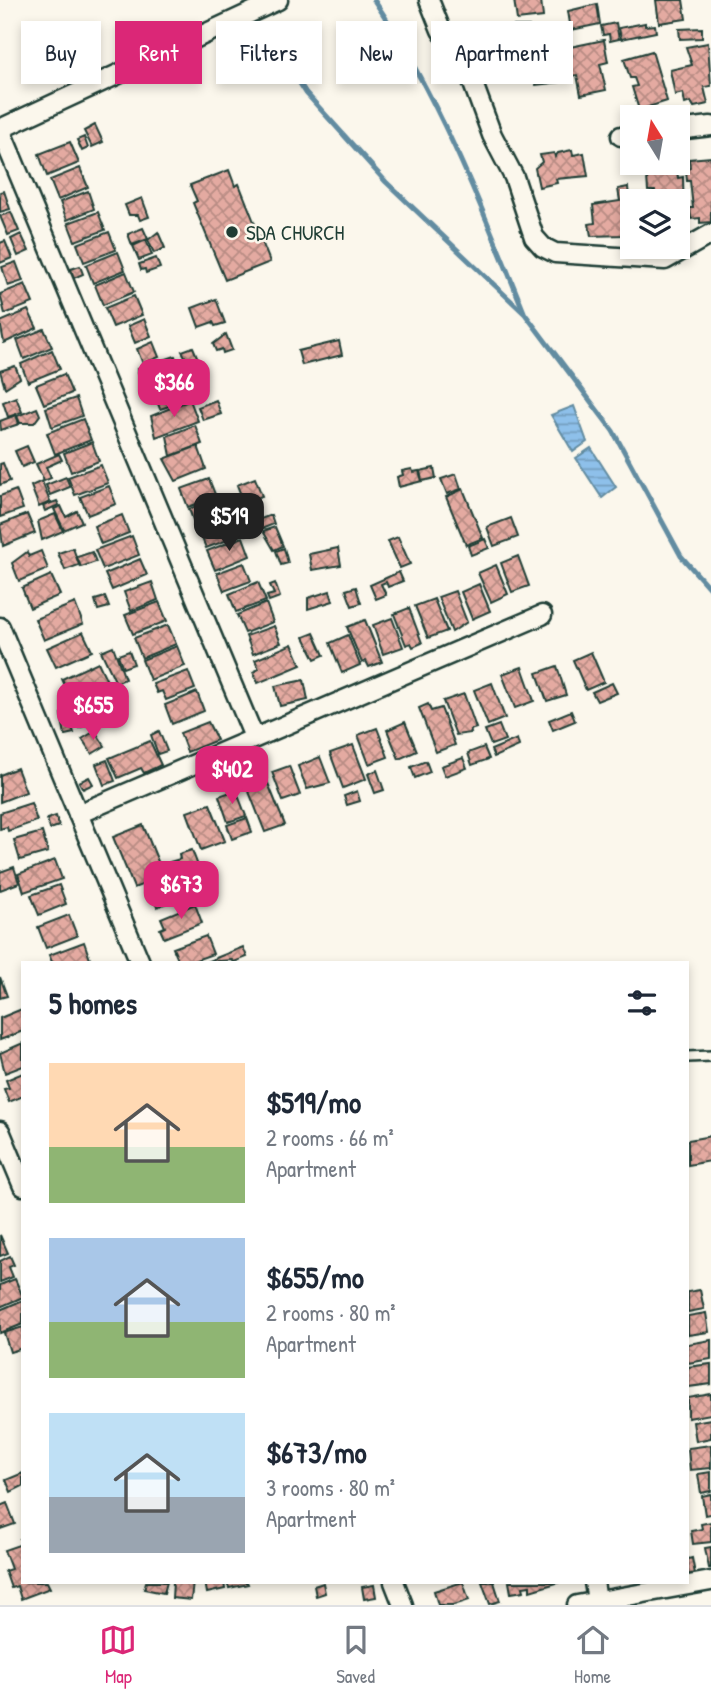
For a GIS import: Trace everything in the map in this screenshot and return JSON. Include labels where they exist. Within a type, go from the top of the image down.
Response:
[{"type":"street","points":[[254,737],[0,129],[278,0]]},
{"type":"street","points":[[429,0],[441,30],[468,70],[492,135],[514,177],[534,237],[543,247],[555,253],[650,261],[677,256],[711,234]]},
{"type":"street","points":[[690,128],[711,126]]},
{"type":"street","points":[[78,814],[542,615]]},
{"type":"street","points":[[0,627],[140,961]]},
{"type":"street","points":[[0,1131],[21,1181]]},
{"type":"street","points":[[577,1605],[711,1581]]},
{"type":"street","points":[[395,1584],[401,1605]]},
{"type":"street","points":[[594,1584],[597,1601]]},
{"type":"lane","points":[[689,1057],[711,1056]]},
{"type":"water","points":[[574,406],[587,442],[573,452],[551,415]]},
{"type":"water","points":[[591,448],[616,487],[602,498],[576,458]]},
{"type":"building","points":[[514,0],[541,0],[543,17],[517,20]]},
{"type":"building","points":[[656,0],[683,0],[686,19],[659,23]]},
{"type":"building","points":[[597,4],[600,24],[573,30],[573,21],[570,21],[568,11]]},
{"type":"building","points":[[616,23],[619,39],[610,41],[609,34],[603,35],[601,26]]},
{"type":"building","points":[[645,23],[645,26],[655,25],[656,32],[621,39],[619,28]]},
{"type":"building","points":[[702,28],[702,38],[680,39],[679,29]]},
{"type":"building","points":[[604,40],[608,62],[600,64],[606,90],[581,95],[577,75],[573,76],[573,46]]},
{"type":"building","points":[[708,43],[711,86],[704,87],[708,104],[694,107],[691,102],[685,104],[683,93],[675,95],[670,70],[692,65],[686,47]]},
{"type":"building","points":[[652,51],[667,101],[655,105],[637,105],[632,87],[637,86],[634,78],[630,78],[624,59]]},
{"type":"building","points":[[95,125],[103,142],[92,147],[84,131]]},
{"type":"building","points":[[84,137],[88,148],[82,151],[77,140]]},
{"type":"building","points":[[70,142],[79,163],[47,176],[39,154]]},
{"type":"building","points":[[572,150],[573,155],[584,153],[588,176],[556,179],[557,183],[539,187],[535,168],[542,162],[540,155],[554,153],[555,157],[558,153]]},
{"type":"building","points":[[711,157],[711,222],[700,223],[700,218],[691,219],[690,208],[693,208],[690,181],[687,181],[686,175],[690,175],[690,159]]},
{"type":"building","points":[[80,168],[88,187],[58,200],[50,180]]},
{"type":"building","name":"SDA CHURCH","points":[[229,170],[235,186],[239,184],[270,262],[225,280],[193,203],[197,201],[190,185]]},
{"type":"building","points":[[647,175],[683,177],[683,189],[648,189]]},
{"type":"building","points":[[4,191],[10,209],[0,212],[0,192]]},
{"type":"building","points":[[88,191],[94,209],[67,220],[60,202]]},
{"type":"building","points":[[142,198],[149,217],[140,220],[138,215],[129,215],[125,205]]},
{"type":"building","points":[[620,201],[620,235],[591,236],[589,224],[595,223],[593,205]]},
{"type":"building","points":[[11,212],[19,231],[8,235],[0,216]]},
{"type":"building","points":[[98,212],[105,230],[75,241],[68,223]]},
{"type":"building","points":[[143,228],[148,239],[132,245],[128,234]]},
{"type":"building","points":[[109,232],[116,250],[84,262],[77,244]]},
{"type":"building","points":[[158,232],[165,248],[154,253],[148,240]]},
{"type":"building","points":[[21,234],[29,251],[18,256],[11,239]]},
{"type":"building","points":[[146,240],[152,255],[139,260],[133,246]]},
{"type":"building","points":[[5,241],[12,258],[0,263],[0,243]]},
{"type":"building","points":[[118,252],[125,270],[93,283],[86,265]]},
{"type":"building","points":[[156,258],[160,268],[146,273],[145,269],[141,270],[139,264]]},
{"type":"building","points":[[16,262],[23,281],[8,286],[2,267]]},
{"type":"building","points":[[80,266],[83,274],[74,278],[71,269]]},
{"type":"building","points":[[126,272],[134,292],[103,305],[95,285]]},
{"type":"building","points":[[25,284],[33,303],[5,314],[0,294]]},
{"type":"building","points":[[134,296],[142,315],[113,327],[105,308]]},
{"type":"building","points":[[216,299],[225,323],[215,326],[213,322],[199,327],[192,308]]},
{"type":"building","points":[[28,310],[37,328],[4,343],[0,322]]},
{"type":"building","points":[[144,319],[151,336],[135,343],[128,326]]},
{"type":"building","points":[[44,329],[52,347],[24,359],[17,340]]},
{"type":"building","points":[[226,334],[232,350],[223,353],[222,349],[216,351],[213,344]]},
{"type":"building","points":[[339,341],[342,355],[302,365],[298,351]]},
{"type":"building","points":[[153,342],[159,357],[143,364],[137,349]]},
{"type":"building","points":[[193,347],[201,366],[192,369],[182,351]]},
{"type":"building","points":[[52,350],[60,369],[28,382],[21,364]]},
{"type":"building","points":[[175,356],[182,377],[144,390],[137,369]]},
{"type":"building","points":[[15,366],[20,378],[5,388],[0,371]]},
{"type":"building","points":[[64,374],[72,393],[44,404],[36,385]]},
{"type":"building","points":[[169,387],[175,404],[160,409],[154,393]]},
{"type":"building","points":[[16,397],[22,412],[8,417],[3,402]]},
{"type":"building","points":[[76,398],[82,416],[52,427],[46,408]]},
{"type":"building","points":[[190,400],[198,421],[156,437],[151,416]]},
{"type":"building","points":[[216,400],[221,414],[203,420],[198,407]]},
{"type":"building","points":[[37,408],[40,415],[34,423],[20,423],[17,416]]},
{"type":"building","points":[[16,415],[19,424],[1,430],[0,421]]},
{"type":"building","points":[[83,419],[91,440],[55,454],[47,433]]},
{"type":"building","points":[[195,425],[202,444],[171,456],[167,436]]},
{"type":"building","points":[[92,442],[99,461],[71,472],[64,453]]},
{"type":"building","points":[[27,446],[34,462],[22,467],[15,451]]},
{"type":"building","points":[[198,446],[206,469],[176,481],[164,459]]},
{"type":"building","points":[[59,454],[62,460],[46,467],[51,478],[44,481],[36,464]]},
{"type":"building","points":[[3,463],[10,481],[0,485],[0,464]]},
{"type":"building","points":[[101,465],[108,483],[75,495],[68,477]]},
{"type":"building","points":[[434,468],[436,478],[422,481],[420,471]]},
{"type":"building","points":[[412,469],[413,472],[419,471],[422,481],[399,487],[397,477],[403,475],[402,471]]},
{"type":"building","points":[[456,474],[461,489],[447,494],[441,479]]},
{"type":"building","points":[[66,477],[70,487],[50,495],[46,485]]},
{"type":"building","points":[[255,478],[262,496],[244,503],[237,485]]},
{"type":"building","points":[[209,479],[216,497],[188,507],[181,489]]},
{"type":"building","points":[[42,481],[50,502],[39,507],[31,486]]},
{"type":"building","points":[[109,486],[116,504],[88,515],[80,497]]},
{"type":"building","points":[[463,489],[483,538],[466,545],[446,497]]},
{"type":"building","points":[[16,490],[23,509],[0,517],[0,496]]},
{"type":"building","points":[[217,498],[224,517],[196,528],[189,509]]},
{"type":"building","points":[[57,501],[59,505],[45,511],[43,506]]},
{"type":"building","points":[[61,506],[66,517],[77,511],[82,522],[64,530],[54,509]]},
{"type":"building","points":[[27,514],[35,533],[3,546],[0,525]]},
{"type":"building","points":[[55,514],[63,531],[42,540],[38,521]]},
{"type":"building","points":[[122,515],[129,533],[101,544],[94,526]]},
{"type":"building","points":[[271,515],[274,524],[246,535],[242,526]]},
{"type":"building","points":[[234,517],[241,535],[206,548],[199,531]]},
{"type":"building","points":[[511,518],[518,537],[494,546],[487,527]]},
{"type":"building","points":[[275,527],[283,546],[274,550],[263,531]]},
{"type":"building","points":[[132,536],[139,555],[103,569],[95,550]]},
{"type":"building","points":[[243,537],[250,556],[215,570],[207,551]]},
{"type":"building","points":[[398,537],[410,564],[400,568],[388,541]]},
{"type":"building","points":[[485,539],[489,548],[471,555],[468,546]]},
{"type":"building","points":[[73,548],[79,565],[65,570],[58,553]]},
{"type":"building","points":[[284,548],[288,563],[281,565],[276,551]]},
{"type":"building","points":[[338,548],[341,565],[312,570],[309,554]]},
{"type":"building","points":[[41,551],[48,569],[19,581],[12,563],[27,552],[29,556]]},
{"type":"building","points":[[92,552],[96,562],[81,567],[77,557]]},
{"type":"building","points":[[518,556],[529,586],[512,592],[501,563]]},
{"type":"building","points":[[140,559],[147,575],[112,590],[105,574]]},
{"type":"building","points":[[244,563],[251,581],[224,591],[217,573]]},
{"type":"building","points":[[496,565],[508,594],[491,602],[478,573]]},
{"type":"building","points":[[399,572],[403,581],[388,587],[386,582],[381,584],[386,595],[376,599],[370,585]]},
{"type":"building","points":[[51,575],[60,595],[30,608],[22,588]]},
{"type":"building","points":[[152,582],[158,600],[131,611],[124,592]]},
{"type":"building","points":[[258,582],[266,601],[236,612],[229,594]]},
{"type":"building","points":[[275,583],[280,597],[269,601],[267,596],[274,594],[270,585]]},
{"type":"building","points":[[479,584],[490,611],[472,619],[461,592]]},
{"type":"building","points":[[356,587],[361,603],[352,606],[346,590]]},
{"type":"building","points":[[330,591],[333,601],[308,609],[308,598]]},
{"type":"building","points":[[455,591],[467,622],[452,632],[438,597]]},
{"type":"building","points":[[105,597],[109,607],[98,610],[95,600]]},
{"type":"building","points":[[434,599],[447,631],[428,638],[415,606]]},
{"type":"building","points":[[159,602],[167,621],[133,634],[125,615]]},
{"type":"building","points":[[75,603],[83,624],[44,640],[35,619]]},
{"type":"building","points":[[266,603],[273,622],[245,633],[237,615]]},
{"type":"building","points":[[409,608],[422,643],[413,647],[411,643],[406,645],[394,614]]},
{"type":"building","points":[[392,618],[403,647],[383,654],[373,625]]},
{"type":"building","points":[[365,620],[382,662],[369,667],[366,661],[362,663],[347,627]]},
{"type":"building","points":[[168,625],[176,644],[142,658],[134,638]]},
{"type":"building","points":[[274,626],[281,643],[253,654],[246,636]]},
{"type":"building","points":[[83,632],[92,651],[56,667],[47,648]]},
{"type":"building","points":[[314,633],[324,655],[315,659],[304,637]]},
{"type":"building","points":[[348,635],[360,665],[342,673],[330,643]]},
{"type":"building","points":[[292,644],[301,665],[258,683],[253,672],[259,669],[255,660]]},
{"type":"building","points":[[113,646],[125,679],[116,683],[101,651]]},
{"type":"building","points":[[177,646],[185,666],[150,680],[142,660]]},
{"type":"building","points":[[129,651],[134,664],[123,668],[118,655]]},
{"type":"building","points":[[591,652],[604,682],[586,690],[573,660]]},
{"type":"building","points":[[98,662],[107,681],[70,697],[62,679]]},
{"type":"building","points":[[557,666],[566,695],[547,701],[537,673]]},
{"type":"building","points":[[522,667],[534,701],[515,708],[502,674]]},
{"type":"building","points":[[188,671],[195,689],[166,700],[162,691],[157,693],[153,684]]},
{"type":"building","points":[[304,680],[308,700],[280,706],[275,686]]},
{"type":"building","points":[[492,683],[505,718],[488,725],[474,690]]},
{"type":"building","points":[[612,683],[617,693],[597,701],[592,692]]},
{"type":"building","points":[[197,692],[204,711],[172,724],[165,705]]},
{"type":"building","points":[[464,694],[476,728],[470,730],[471,733],[456,735],[443,701]]},
{"type":"building","points":[[103,698],[110,717],[79,728],[75,715],[80,709],[78,704]]},
{"type":"building","points":[[428,704],[431,711],[441,708],[455,745],[436,752],[419,708]]},
{"type":"building","points":[[571,711],[575,721],[553,730],[549,720]]},
{"type":"building","points":[[68,712],[74,733],[65,735],[61,714]]},
{"type":"building","points":[[208,722],[217,740],[187,752],[180,733]]},
{"type":"building","points":[[405,722],[417,751],[399,759],[387,730]]},
{"type":"building","points":[[499,725],[505,740],[491,745],[485,730]]},
{"type":"building","points":[[377,728],[388,757],[369,764],[358,735]]},
{"type":"building","points":[[95,731],[105,746],[92,754],[82,739]]},
{"type":"building","points":[[159,731],[167,751],[158,754],[151,735]]},
{"type":"building","points":[[517,739],[519,746],[494,757],[491,750]]},
{"type":"building","points":[[150,741],[161,765],[144,773],[141,768],[118,778],[109,758]]},
{"type":"building","points":[[353,745],[366,779],[343,788],[330,753]]},
{"type":"building","points":[[484,747],[489,759],[472,765],[468,753]]},
{"type":"building","points":[[320,757],[330,783],[307,789],[298,766]]},
{"type":"building","points":[[463,758],[467,768],[445,776],[441,766]]},
{"type":"building","points":[[107,760],[115,781],[104,785],[96,764]]},
{"type":"building","points":[[426,761],[430,772],[415,778],[411,767]]},
{"type":"building","points":[[289,766],[300,795],[283,801],[272,772]]},
{"type":"building","points":[[17,768],[26,792],[0,802],[0,775]]},
{"type":"building","points":[[377,770],[384,790],[375,793],[368,774]]},
{"type":"building","points":[[265,776],[285,825],[265,832],[246,784]]},
{"type":"building","points":[[89,777],[93,784],[83,789],[79,782]]},
{"type":"building","points":[[236,790],[246,816],[228,822],[219,796]]},
{"type":"building","points":[[357,791],[360,801],[347,805],[344,796]]},
{"type":"building","points":[[31,803],[37,821],[8,831],[7,827],[0,829],[0,813]]},
{"type":"building","points":[[210,804],[225,841],[201,850],[187,812]]},
{"type":"building","points":[[56,816],[59,826],[50,829],[47,819]]},
{"type":"building","points":[[247,818],[252,832],[232,839],[227,825]]},
{"type":"building","points":[[143,825],[164,876],[134,888],[113,837]]},
{"type":"building","points":[[42,832],[48,852],[20,860],[14,840]]},
{"type":"building","points":[[192,850],[198,866],[174,874],[170,862],[180,859],[179,854]]},
{"type":"building","points":[[55,860],[62,879],[24,892],[18,874]]},
{"type":"building","points":[[14,867],[19,883],[0,890],[0,872]]},
{"type":"building","points":[[178,876],[186,895],[157,907],[149,888]]},
{"type":"building","points":[[59,885],[66,904],[39,915],[31,895]]},
{"type":"building","points":[[195,904],[202,923],[164,938],[160,929],[165,927],[161,918]]},
{"type":"building","points":[[69,915],[77,936],[46,948],[38,927]]},
{"type":"building","points":[[206,936],[213,954],[193,961],[179,961],[173,948]]},
{"type":"building","points":[[84,942],[91,961],[52,961],[49,955]]},
{"type":"building","points":[[243,947],[247,957],[237,961],[208,961]]},
{"type":"building","points":[[0,977],[7,996],[0,998]]},
{"type":"building","points":[[21,1009],[21,1032],[0,1040],[0,1018]]},
{"type":"building","points":[[21,1044],[21,1067],[5,1073],[0,1053]]},
{"type":"building","points":[[21,1074],[21,1097],[9,1102],[4,1089],[9,1088],[6,1080]]},
{"type":"building","points":[[711,1136],[711,1161],[689,1165],[689,1140]]},
{"type":"building","points":[[0,1235],[8,1253],[0,1256]]},
{"type":"building","points":[[10,1256],[14,1265],[9,1267],[13,1277],[0,1282],[0,1261]]},
{"type":"building","points":[[15,1279],[21,1298],[0,1307],[0,1285]]},
{"type":"building","points":[[700,1290],[704,1309],[689,1312],[689,1292]]},
{"type":"building","points":[[21,1301],[21,1325],[0,1333],[0,1310]]},
{"type":"building","points":[[706,1313],[709,1332],[689,1335],[689,1316]]},
{"type":"building","points":[[21,1328],[21,1349],[10,1352],[4,1333]]},
{"type":"building","points":[[711,1340],[711,1359],[689,1363],[689,1344]]},
{"type":"building","points":[[711,1364],[711,1384],[689,1387],[689,1367]]},
{"type":"building","points":[[711,1394],[711,1414],[689,1418],[689,1398]]},
{"type":"building","points":[[711,1419],[711,1438],[696,1441],[693,1422]]},
{"type":"building","points":[[711,1445],[711,1468],[690,1470],[689,1448]]},
{"type":"building","points":[[711,1472],[711,1491],[701,1493],[698,1474]]},
{"type":"building","points":[[21,1474],[21,1487],[11,1492],[6,1480]]},
{"type":"building","points":[[711,1494],[711,1514],[705,1515],[702,1496]]},
{"type":"building","points":[[7,1503],[15,1524],[0,1529],[0,1506]]},
{"type":"building","points":[[711,1522],[711,1542],[693,1544],[691,1531],[702,1529],[701,1524]]},
{"type":"building","points":[[21,1544],[21,1584],[48,1584],[50,1588],[21,1599],[17,1586],[11,1588],[5,1571],[11,1569],[4,1550]]},
{"type":"building","points":[[711,1547],[711,1568],[709,1568],[705,1548]]},
{"type":"building","points":[[692,1558],[695,1574],[689,1575],[689,1559]]},
{"type":"building","points":[[145,1584],[166,1584],[164,1593],[144,1589]]},
{"type":"building","points":[[173,1584],[193,1584],[191,1600],[172,1598]]},
{"type":"building","points":[[205,1584],[224,1584],[225,1589],[207,1593]]},
{"type":"building","points":[[228,1584],[248,1584],[229,1588]]},
{"type":"building","points":[[323,1584],[325,1593],[316,1596],[314,1586]]},
{"type":"building","points":[[464,1584],[469,1600],[454,1605],[438,1605],[434,1591]]},
{"type":"building","points":[[483,1584],[495,1584],[500,1601],[490,1604]]},
{"type":"building","points":[[509,1584],[553,1584],[530,1591],[530,1586],[523,1587],[524,1591],[511,1593]]},
{"type":"building","points":[[374,1585],[376,1597],[364,1599],[362,1587]]},
{"type":"waterway","points":[[374,0],[418,74],[457,152],[524,312]]},
{"type":"waterway","points":[[300,84],[386,182],[525,314],[613,431],[681,556],[711,590]]},
{"type":"place","name":"SDA CHURCH","points":[[232,232]]}]
